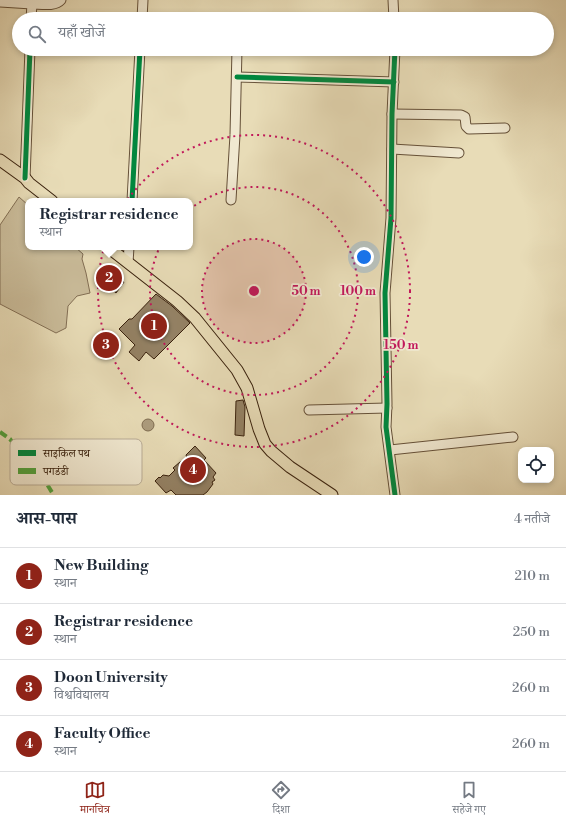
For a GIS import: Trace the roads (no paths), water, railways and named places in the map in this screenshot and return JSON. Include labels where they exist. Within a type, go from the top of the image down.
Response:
[{"type":"main road","points":[[0,160],[25,178],[48,198]]},
{"type":"main road","points":[[112,250],[177,301],[195,318],[237,370],[248,388],[258,429],[265,444],[290,467],[332,495]]},
{"type":"street","points":[[0,2],[52,4],[58,3],[61,0]]},
{"type":"street","points":[[142,12],[143,0]]},
{"type":"street","points":[[393,0],[394,12]]},
{"type":"street","points":[[31,12],[32,4]]},
{"type":"street","points":[[25,178],[30,56]]},
{"type":"street","points":[[132,198],[140,56]]},
{"type":"street","points":[[230,200],[235,135],[237,56]]},
{"type":"street","points":[[395,56],[392,114],[391,218],[384,293],[387,408],[386,427],[395,495]]},
{"type":"street","points":[[236,78],[394,82]]},
{"type":"street","points":[[392,114],[461,115],[465,117],[466,126],[469,129],[505,128]]},
{"type":"street","points":[[392,149],[459,152]]},
{"type":"street","points":[[128,263],[129,250]]},
{"type":"street","points":[[309,410],[387,408]]},
{"type":"street","points":[[390,450],[513,437]]},
{"type":"place","name":"Registrar residence","points":[[109,278]]},
{"type":"place","name":"New Building","points":[[154,326]]},
{"type":"place","name":"Doon University","points":[[106,345]]},
{"type":"place","name":"Faculty Office","points":[[193,470]]}]
